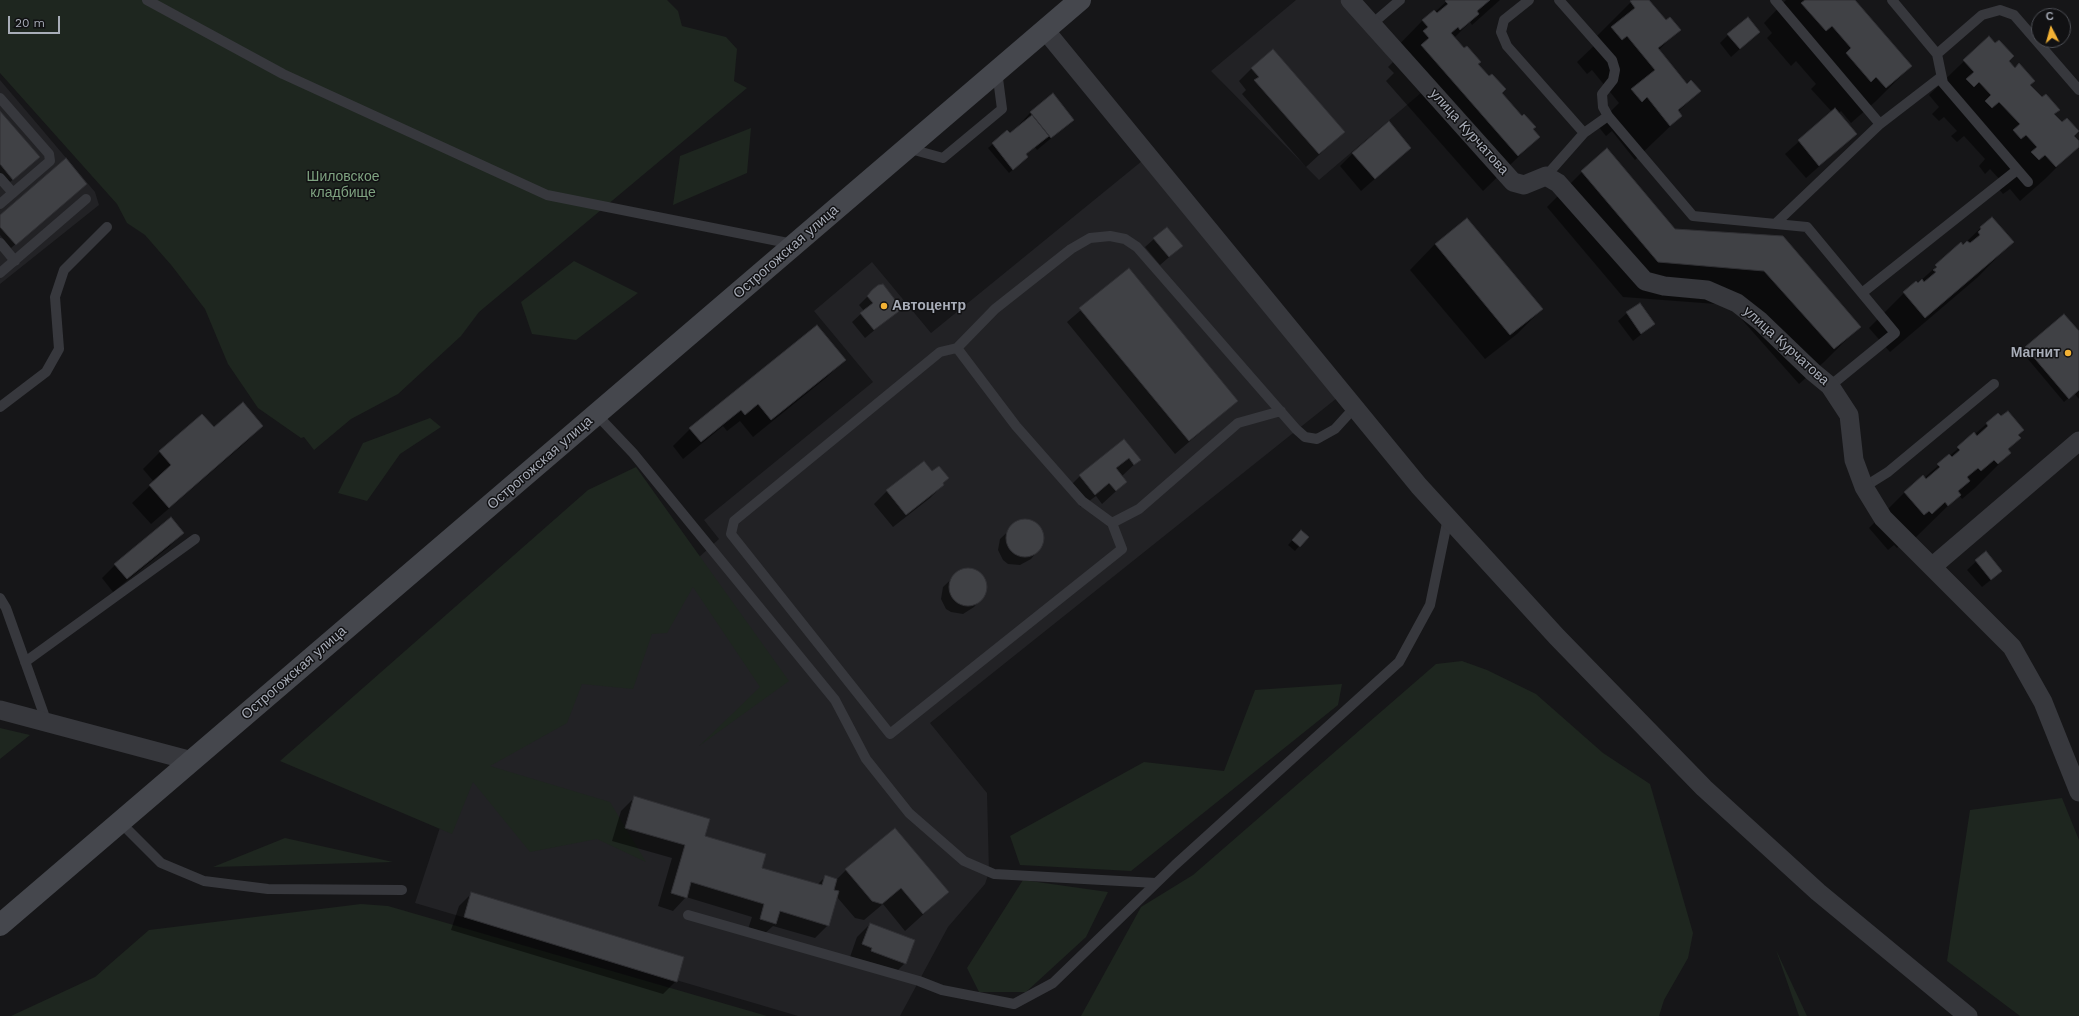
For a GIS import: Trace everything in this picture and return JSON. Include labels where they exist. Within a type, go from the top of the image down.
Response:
[{"type":"street","name":"улица Курчатова","points":[[1350,0],[1513,182],[1524,185],[1546,176],[1558,183],[1645,281],[1664,286],[1707,290],[1737,303],[1760,321],[1813,372],[1830,386],[1849,415],[1854,460],[1864,487],[1884,518],[2012,647],[2043,702],[2079,792]]},
{"type":"street","name":"Острогожская улица","points":[[0,925],[1078,1]]},
{"type":"street","points":[[1045,30],[1419,486],[1557,637],[1704,788],[1818,892],[1968,1016]]},
{"type":"street","points":[[1933,566],[2079,441]]},
{"type":"street","points":[[0,710],[192,761]]},
{"type":"lane","points":[[147,0],[283,74],[547,195],[795,244]]},
{"type":"lane","points":[[1372,24],[1400,0]]},
{"type":"lane","points":[[1529,0],[1504,20],[1501,32],[1508,46],[1584,133]]},
{"type":"lane","points":[[1559,0],[1612,60],[1614,70],[1613,80],[1602,94],[1603,107],[1608,116],[1693,216],[1807,227],[1895,333],[1830,386]]},
{"type":"lane","points":[[1775,0],[1880,124]]},
{"type":"lane","points":[[1892,0],[1937,54],[1943,83],[2028,182]]},
{"type":"lane","points":[[1937,54],[1982,15],[2000,10],[2014,15],[2079,90]]},
{"type":"lane","points":[[907,148],[943,158],[1002,109],[997,70]]},
{"type":"lane","points":[[1776,224],[1880,124],[1941,77]]},
{"type":"lane","points":[[0,98],[48,154],[50,161],[0,204]]},
{"type":"lane","points":[[1546,176],[1584,133],[1608,116]]},
{"type":"lane","points":[[1862,293],[2017,170]]},
{"type":"lane","points":[[0,178],[13,193]]},
{"type":"lane","points":[[0,273],[86,199]]},
{"type":"lane","points":[[0,407],[46,372],[59,349],[55,297],[64,270],[107,227]]},
{"type":"lane","points":[[957,348],[1016,426],[1082,501],[1112,523],[1122,549],[890,734],[731,534],[734,520],[940,352],[957,348],[994,309],[1071,249],[1090,238],[1110,236],[1125,239],[1137,247],[1296,429],[1305,437],[1317,439],[1335,429],[1355,407]]},
{"type":"lane","points":[[0,243],[15,261]]},
{"type":"lane","points":[[1864,487],[1888,472],[1994,384]]},
{"type":"lane","points":[[1112,523],[1139,509],[1238,423],[1281,411]]},
{"type":"lane","points":[[596,414],[633,453],[835,700],[866,759],[909,813],[964,861],[994,874],[1156,883]]},
{"type":"lane","points":[[688,915],[919,981],[942,990],[1014,1004],[1053,983],[1156,883],[1399,662],[1430,605],[1448,518]]},
{"type":"lane","points":[[25,662],[195,539]]},
{"type":"lane","points":[[0,598],[6,608],[47,723]]},
{"type":"lane","points":[[120,822],[161,863],[204,881],[268,889],[402,890]]},
{"type":"shaded area","points":[[1296,0],[1340,0],[1421,93],[1319,180],[1211,71]]},
{"type":"shaded area","points":[[0,80],[95,192],[99,205],[0,284]]},
{"type":"shaded area","points":[[1142,161],[1337,398],[930,723],[987,793],[989,872],[985,884],[948,927],[900,1016],[798,1016],[415,903],[457,776],[719,539],[704,520],[873,382],[814,311],[872,262],[931,333]]},
{"type":"green space","name":"Шиловское кладбище","points":[[0,0],[667,0],[678,11],[682,26],[726,37],[737,49],[734,81],[747,88],[479,312],[461,336],[398,394],[351,419],[314,450],[304,437],[301,438],[258,408],[228,364],[205,309],[172,266],[145,235],[127,223],[117,204],[0,73]]},
{"type":"green space","points":[[751,128],[747,173],[673,205],[680,156]]},
{"type":"green space","points":[[574,261],[638,293],[576,340],[532,334],[521,302]]},
{"type":"green space","points":[[430,418],[441,427],[400,454],[367,501],[338,493],[363,443]]},
{"type":"green space","points":[[636,467],[789,681],[699,746],[760,687],[693,587],[667,633],[652,634],[633,689],[582,684],[567,723],[490,766],[610,802],[646,862],[597,839],[530,852],[473,782],[452,834],[280,761],[588,490]]},
{"type":"green space","points":[[1462,661],[1487,670],[1536,694],[1603,753],[1650,784],[1693,933],[1688,958],[1664,1000],[1659,1016],[1081,1016],[1141,907],[1193,875],[1436,664]]},
{"type":"green space","points":[[1342,684],[1338,705],[1131,871],[1020,865],[1010,836],[1144,762],[1224,771],[1255,690]]},
{"type":"green space","points":[[0,728],[30,735],[0,759]]},
{"type":"green space","points":[[2062,798],[2079,840],[2079,1016],[2020,1016],[1947,961],[1970,810]]},
{"type":"green space","points":[[285,838],[393,862],[213,867]]},
{"type":"green space","points":[[1023,880],[1108,892],[1086,937],[1026,992],[979,992],[967,968]]},
{"type":"green space","points":[[361,904],[388,906],[767,1016],[11,1016],[95,977],[149,930]]},
{"type":"green space","points":[[1776,950],[1807,1016],[1799,1016]]},
{"type":"building","points":[[1490,0],[1477,11],[1479,14],[1460,30],[1458,27],[1451,33],[1464,48],[1467,46],[1481,62],[1478,64],[1489,76],[1492,74],[1506,89],[1502,93],[1522,116],[1524,114],[1536,127],[1533,129],[1540,137],[1518,156],[1421,45],[1429,38],[1423,31],[1428,27],[1422,20],[1434,10],[1437,13],[1448,4],[1445,1]]},
{"type":"building","points":[[1649,0],[1666,20],[1670,17],[1681,30],[1658,48],[1687,84],[1691,80],[1701,91],[1678,110],[1682,116],[1670,126],[1647,97],[1642,102],[1631,89],[1655,70],[1627,36],[1622,40],[1611,27],[1635,8],[1630,1]]},
{"type":"building","points":[[1805,0],[1855,0],[1912,66],[1886,88],[1876,77],[1871,82],[1846,53],[1851,48],[1832,26],[1826,31],[1801,3]]},
{"type":"building","points":[[1748,17],[1760,32],[1740,49],[1727,34]]},
{"type":"building","points":[[1989,36],[1995,43],[1999,40],[2014,56],[2009,61],[2015,68],[2019,63],[2035,81],[2030,85],[2042,97],[2046,94],[2060,110],[2054,114],[2062,122],[2067,118],[2079,131],[2074,136],[2079,141],[2079,147],[2056,167],[2045,155],[2039,160],[2031,152],[2037,147],[2026,135],[2021,139],[2013,130],[2020,124],[1999,102],[1992,108],[1985,101],[1991,95],[1979,82],[1974,87],[1966,79],[1974,72],[1963,60]]},
{"type":"building","points":[[1273,49],[1345,132],[1319,154],[1254,80],[1259,77],[1251,68]]},
{"type":"building","points":[[1053,93],[1074,120],[1051,138],[1030,112]]},
{"type":"building","points":[[1835,108],[1857,134],[1819,166],[1798,140]]},
{"type":"building","points":[[0,111],[40,157],[13,180],[0,164]]},
{"type":"building","points":[[1032,115],[1049,136],[1026,154],[1028,157],[1013,170],[992,143],[1007,130],[1010,133]]},
{"type":"building","points":[[1389,121],[1411,148],[1375,179],[1352,153]]},
{"type":"building","points":[[1607,148],[1675,229],[1783,236],[1861,327],[1834,349],[1764,271],[1658,262],[1581,171]]},
{"type":"building","points":[[66,158],[87,184],[16,245],[0,227],[0,215]]},
{"type":"building","points":[[1992,217],[2014,242],[1925,318],[1903,292],[1916,281],[1918,283],[1922,279],[1924,282],[1936,272],[1933,270],[1937,267],[1935,265],[1961,242],[1963,245],[1967,241],[1970,243],[1980,235],[1978,232],[1981,229],[1980,227]]},
{"type":"building","points":[[1467,218],[1543,309],[1510,335],[1435,244]]},
{"type":"building","points":[[1167,227],[1183,246],[1169,257],[1153,238]]},
{"type":"building","points":[[1129,268],[1238,401],[1189,441],[1079,308]]},
{"type":"building","name":"Автоцентр","points":[[883,284],[902,309],[874,330],[860,313],[873,303],[867,296],[878,285]]},
{"type":"building","points":[[1640,303],[1655,324],[1641,334],[1626,312]]},
{"type":"building","points":[[2064,314],[2079,331],[2079,390],[2069,399],[2025,347]]},
{"type":"building","points":[[817,325],[846,360],[771,420],[758,404],[745,415],[741,410],[701,442],[689,428]]},
{"type":"building","points":[[243,402],[263,426],[169,508],[149,485],[171,465],[159,451],[202,414],[214,427]]},
{"type":"building","points":[[2008,411],[2024,430],[2018,435],[2021,438],[2008,449],[2011,453],[1998,464],[1994,460],[1981,471],[1978,468],[1967,477],[1970,481],[1958,491],[1961,495],[1948,506],[1945,502],[1932,514],[1929,511],[1924,515],[1904,492],[1923,475],[1926,479],[1940,467],[1937,464],[1949,454],[1952,457],[1960,450],[1957,447],[1974,432],[1977,436],[1988,426],[1986,423],[1998,413],[2001,416]]},
{"type":"building","points":[[1124,439],[1141,460],[1134,465],[1129,458],[1116,468],[1127,482],[1116,491],[1109,483],[1095,495],[1079,475]]},
{"type":"building","points":[[924,461],[932,471],[939,466],[949,478],[943,483],[944,485],[906,515],[886,490]]},
{"type":"building","points":[[171,517],[184,533],[127,579],[114,564]]},
{"type":"building","points":[[1021,519],[1029,519],[1036,522],[1041,527],[1044,538],[1041,549],[1036,554],[1029,557],[1021,557],[1014,554],[1009,549],[1006,542],[1006,534],[1009,527],[1014,522]]},
{"type":"building","points":[[1301,530],[1309,537],[1300,547],[1292,540]]},
{"type":"building","points":[[1986,551],[2002,571],[1991,580],[1975,560]]},
{"type":"building","points":[[964,568],[972,568],[979,571],[984,576],[987,587],[984,598],[979,603],[972,606],[964,606],[957,603],[952,598],[949,591],[949,583],[952,576],[957,571]]},
{"type":"building","points":[[634,796],[710,819],[705,836],[766,854],[762,868],[822,885],[825,875],[837,879],[834,890],[839,891],[829,926],[780,911],[776,924],[760,919],[764,904],[691,882],[687,898],[671,893],[685,845],[625,828]]},
{"type":"building","points":[[895,828],[949,892],[923,914],[901,888],[882,904],[872,901],[845,869]]},
{"type":"building","points":[[471,892],[684,957],[677,982],[464,917]]},
{"type":"building","points":[[870,923],[915,940],[906,964],[871,951],[872,948],[862,944]]},
{"type":"place","name":"Автоцентр","points":[[884,306]]},
{"type":"place","name":"Магнит","points":[[2068,353]]}]
